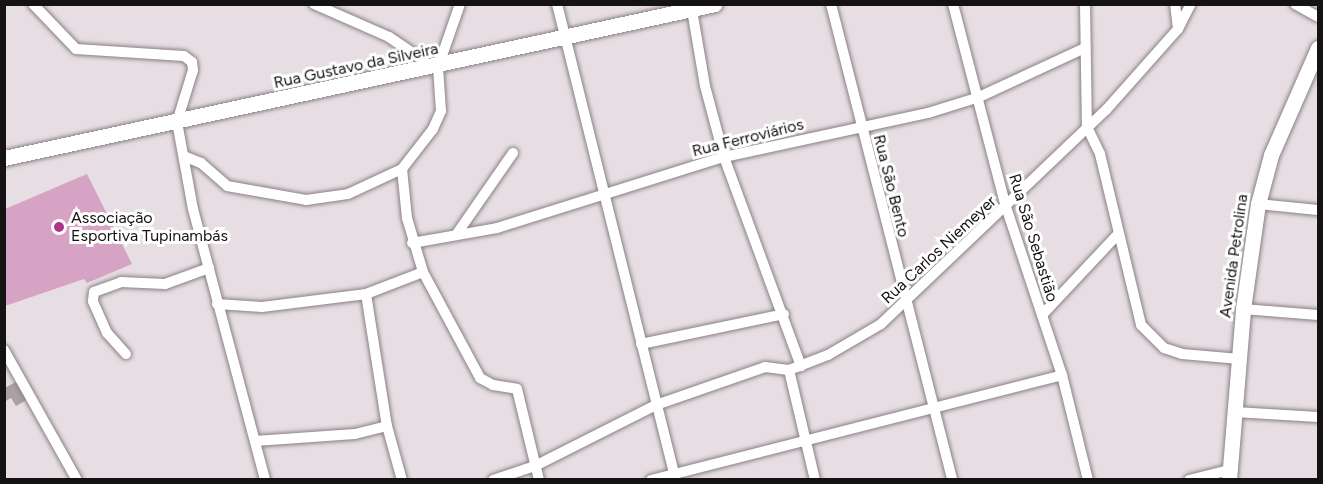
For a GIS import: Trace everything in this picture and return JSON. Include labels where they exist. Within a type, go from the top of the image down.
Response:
[{"type":"main road","name":"Rua Gustavo da Silveira","points":[[4,158],[568,38],[715,4]]},
{"type":"main road","name":"Avenida Petrolina","points":[[1229,475],[1243,309],[1258,204],[1271,155],[1318,48]]},
{"type":"street","points":[[33,4],[76,49],[190,58],[193,70],[177,122],[186,157],[193,209],[265,480]]},
{"type":"street","points":[[314,4],[389,37],[432,67]]},
{"type":"street","points":[[186,157],[201,163],[234,189],[306,200],[348,194],[402,169],[433,129],[441,111],[432,67],[460,4]]},
{"type":"street","points":[[557,4],[568,38],[604,195],[675,477]]},
{"type":"street","name":"Rua São Bento","points":[[831,4],[951,480]]},
{"type":"street","name":"Rua São Sebastião","points":[[953,4],[1006,207],[1062,375],[1088,480]]},
{"type":"street","points":[[1085,4],[1088,127],[1101,154],[1137,314],[1154,340],[1182,354],[1240,359]]},
{"type":"street","points":[[1175,4],[1178,29]]},
{"type":"street","name":"Rua Carlos Niemeyer","points":[[493,480],[534,466],[656,405],[765,368],[789,370],[855,341],[906,304],[1088,127],[1178,29],[1191,4]]},
{"type":"street","points":[[1295,4],[1318,17]]},
{"type":"street","points":[[692,10],[705,86],[724,157],[784,314],[801,366]]},
{"type":"street","name":"Rua Ferroviários","points":[[412,243],[496,228],[724,157],[860,125],[928,113],[979,97],[1085,48]]},
{"type":"street","points":[[456,235],[513,153]]},
{"type":"street","points":[[402,169],[412,243],[423,272],[480,378],[493,385],[517,389],[539,480]]},
{"type":"street","points":[[1258,204],[1318,210]]},
{"type":"street","points":[[1042,315],[1118,234]]},
{"type":"street","points":[[126,354],[107,333],[93,301],[94,292],[121,282],[165,284],[209,267]]},
{"type":"street","points":[[217,304],[262,307],[366,294],[423,272]]},
{"type":"street","points":[[366,294],[387,426],[402,480]]},
{"type":"street","points":[[1243,309],[1318,315]]},
{"type":"street","points":[[641,344],[784,314]]},
{"type":"street","points":[[4,350],[78,480]]},
{"type":"street","points":[[789,370],[815,480]]},
{"type":"street","points":[[651,480],[675,477],[933,407],[1062,375]]},
{"type":"street","points":[[1235,412],[1318,417]]},
{"type":"street","points":[[255,441],[355,434],[387,426]]},
{"type":"street","points":[[1189,480],[1229,475]]},
{"type":"shaded area","name":"Associação Esportiva Tupinambás","points":[[87,174],[132,264],[87,283],[84,279],[5,306],[5,209]]},
{"type":"building","points":[[16,382],[27,400],[16,406],[11,398],[4,402],[4,388]]},
{"type":"place","name":"Associação Esportiva Tupinambás","points":[[59,227]]}]
